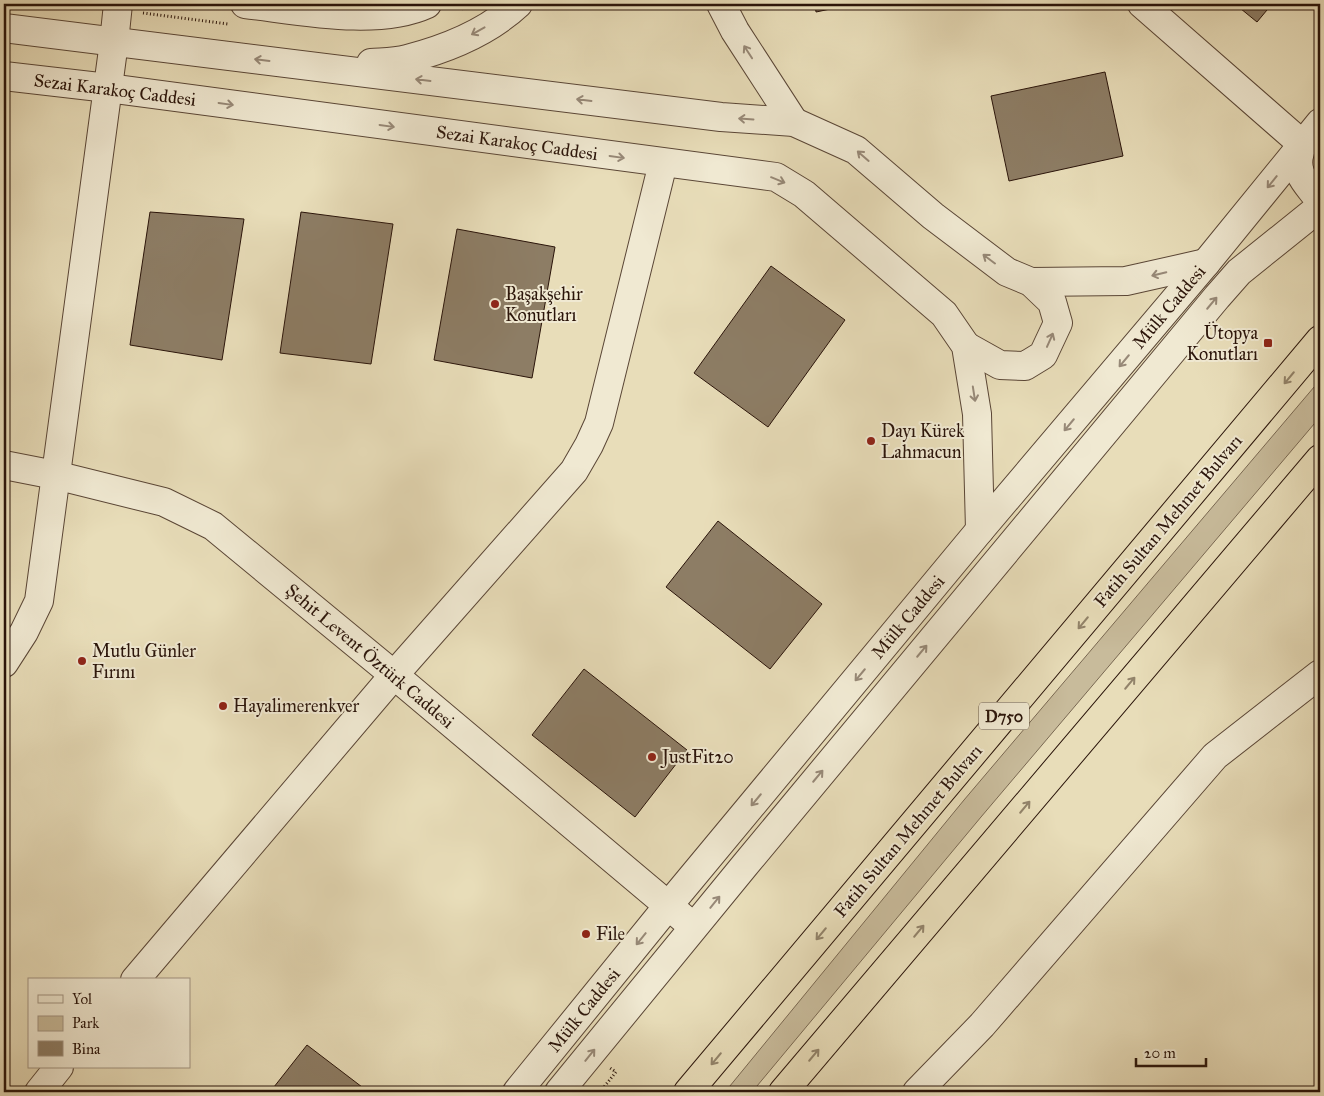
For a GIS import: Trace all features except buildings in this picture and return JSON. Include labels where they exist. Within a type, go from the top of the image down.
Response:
[{"type":"highway","name":"Fatih Sultan Mehmet Bulvarı","points":[[688,1092],[1320,340]]},
{"type":"highway","points":[[783,1092],[1320,459]]},
{"type":"street","points":[[4,663],[24,632],[39,601],[118,4]]},
{"type":"street","points":[[244,4],[337,14],[387,16],[414,10],[427,4]]},
{"type":"street","points":[[328,68],[405,60],[454,44],[504,17],[518,4]]},
{"type":"street","points":[[721,4],[735,31],[794,122]]},
{"type":"street","points":[[1142,4],[1311,140],[1297,161],[1299,173],[1320,201]]},
{"type":"street","points":[[4,28],[721,117],[794,122],[856,150],[933,216],[999,266],[1007,272],[1031,282],[1126,281],[1206,263]]},
{"type":"street","name":"Sezai Karakoç Caddesi","points":[[4,76],[108,88],[776,178],[804,194],[944,314],[966,346],[977,414],[980,530]]},
{"type":"street","name":"Mülk Caddesi","points":[[517,1092],[668,906],[980,530],[1311,140],[1320,123]]},
{"type":"street","points":[[137,978],[394,675],[574,471],[599,423],[663,163]]},
{"type":"street","name":"Mülk Caddesi","points":[[559,1092],[1216,297],[1239,272],[1320,207]]},
{"type":"street","name":"Sezai Karakoç Caddesi","points":[[966,346],[1000,365],[1025,366],[1043,355],[1058,323],[1052,302],[1031,282]]},
{"type":"street","name":"Şehit Levent Öztürk Caddesi","points":[[4,465],[55,475],[164,502],[213,526],[394,675],[694,928]]},
{"type":"street","points":[[916,1092],[982,1025],[1216,756],[1320,674]]},
{"type":"street","points":[[39,1092],[58,1068]]},
{"type":"green space","points":[[1320,380],[1320,417],[981,817],[752,1092],[725,1092],[964,800]]},
{"type":"place","name":"Başakşehir Konutları","points":[[495,304]]},
{"type":"place","name":"Ütopya Konutları","points":[[1268,343]]},
{"type":"place","name":"Dayı Kürek Lahmacun","points":[[871,441]]},
{"type":"place","name":"Mutlu Günler Fırını","points":[[82,661]]},
{"type":"place","name":"Hayalimerenkver","points":[[223,706]]},
{"type":"place","name":"JustFit20","points":[[652,757]]},
{"type":"place","name":"File","points":[[586,934]]}]
